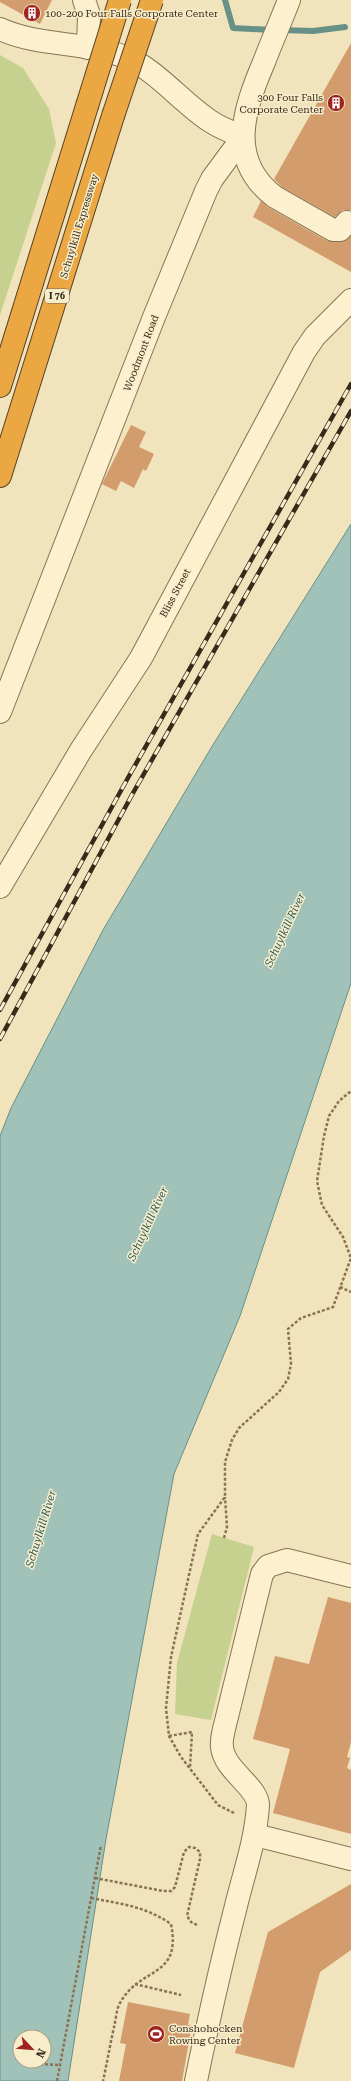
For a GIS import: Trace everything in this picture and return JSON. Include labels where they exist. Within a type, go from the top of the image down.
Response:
[{"type":"highway","name":"I 76","points":[[0,386],[120,0]]},
{"type":"highway","name":"Schuylkill Expressway","points":[[0,476],[113,116],[152,0]]},
{"type":"street","points":[[84,0],[89,15],[88,48]]},
{"type":"street","points":[[289,0],[246,108],[243,137],[248,160],[254,174],[267,191],[333,230],[340,230],[348,222]]},
{"type":"street","points":[[0,30],[16,35],[110,52],[136,62],[209,121],[243,137]]},
{"type":"street","name":"Woodmont Road","points":[[0,712],[154,317],[206,191],[212,179],[243,137]]},
{"type":"street","name":"Bliss Street","points":[[0,887],[81,750],[141,658],[304,352],[315,336],[351,300]]},
{"type":"street","points":[[196,2081],[214,1995],[255,1835],[258,1802],[251,1790],[233,1770],[225,1758],[222,1747],[224,1729],[262,1574],[268,1566],[287,1560],[351,1576]]},
{"type":"street","points":[[255,1835],[351,1859]]},
{"type":"path","points":[[224,1538],[227,1527],[225,1462],[239,1428],[278,1392],[288,1379],[291,1364],[288,1329],[301,1318],[333,1307],[351,1258],[343,1237],[322,1205],[317,1181],[324,1136],[329,1116],[339,1100],[351,1091]]},
{"type":"path","points":[[340,1287],[351,1292]]},
{"type":"path","points":[[225,1497],[198,1534],[171,1657],[166,1708],[169,1736],[190,1768],[218,1805],[234,1813]]},
{"type":"path","points":[[169,1736],[192,1732],[190,1768]]},
{"type":"path","points":[[57,2081],[101,1845]]},
{"type":"path","points":[[95,1878],[163,1891],[171,1891],[175,1887],[184,1852],[189,1847],[195,1848],[200,1852],[200,1859],[187,1916],[191,1922],[197,1925]]},
{"type":"path","points":[[91,1898],[142,1909],[155,1914],[171,1924],[174,1940],[172,1955],[159,1970],[131,1986],[118,2005],[103,2081]]},
{"type":"path","points":[[135,1984],[181,1995]]},
{"type":"path","points":[[52,2065],[60,2065]]},
{"type":"green space","points":[[0,55],[23,68],[49,109],[56,143],[0,315]]},
{"type":"green space","points":[[212,1534],[254,1547],[211,1720],[175,1714],[177,1663]]},
{"type":"water","name":"Schuylkill River","points":[[351,524],[351,983],[240,1316],[174,1474],[106,1839],[68,2081],[0,2081],[0,1136],[11,1108],[103,930],[211,748]]},
{"type":"building","name":"100-200 Four Falls Corporate Center","points":[[0,0],[52,0],[40,24],[0,2]]},
{"type":"building","name":"300 Four Falls Corporate Center","points":[[351,43],[351,210],[343,210],[335,217],[282,187],[274,179]]},
{"type":"building","points":[[261,201],[269,208],[327,241],[340,242],[351,236],[351,272],[253,217]]},
{"type":"building","points":[[131,425],[146,432],[139,447],[154,454],[146,471],[143,469],[134,488],[121,481],[116,491],[102,484]]},
{"type":"building","points":[[328,1597],[351,1603],[351,1742],[347,1757],[350,1758],[347,1768],[351,1770],[351,1834],[273,1813],[290,1749],[253,1739],[275,1656],[309,1664]]},
{"type":"building","points":[[351,1884],[351,1950],[320,1972],[294,2068],[235,2053],[268,1932]]},
{"type":"building","name":"Conshohocken Rowing Center","points":[[128,2002],[190,2014],[188,2025],[192,2025],[182,2081],[119,2081],[126,2044],[120,2043]]},
{"type":"waterway","points":[[225,0],[233,28],[272,30]]},
{"type":"waterway","points":[[281,30],[313,31],[345,27]]},
{"type":"railway","points":[[0,1010],[129,776],[351,384]]},
{"type":"railway","points":[[0,1039],[133,793],[351,411]]},
{"type":"place","name":"100-200 Four Falls Corporate Center","points":[[32,13]]},
{"type":"place","name":"300 Four Falls Corporate Center","points":[[336,103]]},
{"type":"place","name":"Conshohocken Rowing Center","points":[[156,2034]]}]
